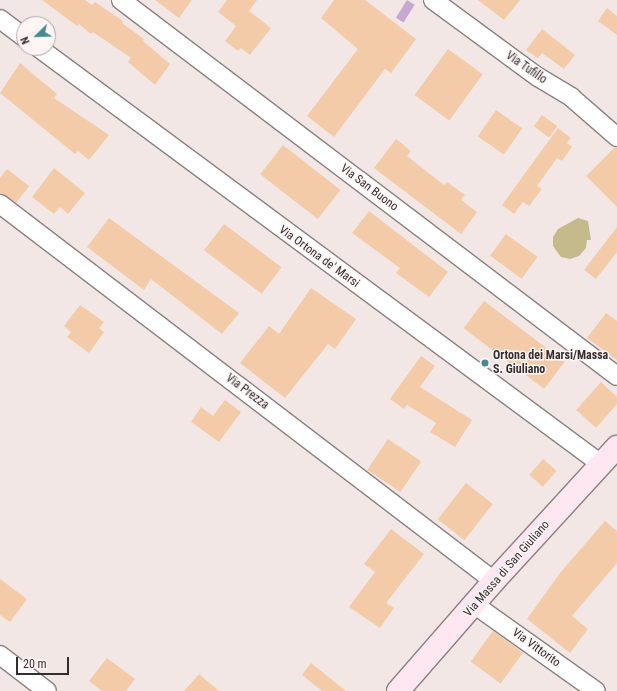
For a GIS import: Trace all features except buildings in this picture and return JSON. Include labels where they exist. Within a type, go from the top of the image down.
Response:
[{"type":"street","name":"Via San Buono","points":[[121,0],[617,376]]},
{"type":"street","name":"Via Tufillo","points":[[433,0],[538,77],[571,97],[617,137]]},
{"type":"street","points":[[0,19],[16,31]]},
{"type":"street","name":"Via Ortona de' Marsi","points":[[50,56],[601,464]]},
{"type":"street","name":"Via Prezza","points":[[0,204],[494,581]]},
{"type":"street","name":"Via Massa di San Giuliano","points":[[398,691],[475,605],[494,581],[617,447]]},
{"type":"street","name":"Via Vittorito","points":[[475,605],[596,691]]},
{"type":"street","points":[[0,655],[47,691]]},
{"type":"shaded area","points":[[407,0],[415,5],[404,23],[396,18]]},
{"type":"shaded area","points":[[578,218],[588,221],[591,240],[587,240],[586,248],[579,256],[570,259],[561,257],[553,246],[553,237],[558,229]]},
{"type":"place","name":"Ortona dei Marsi/Massa S. Giuliano","points":[[485,363]]}]
